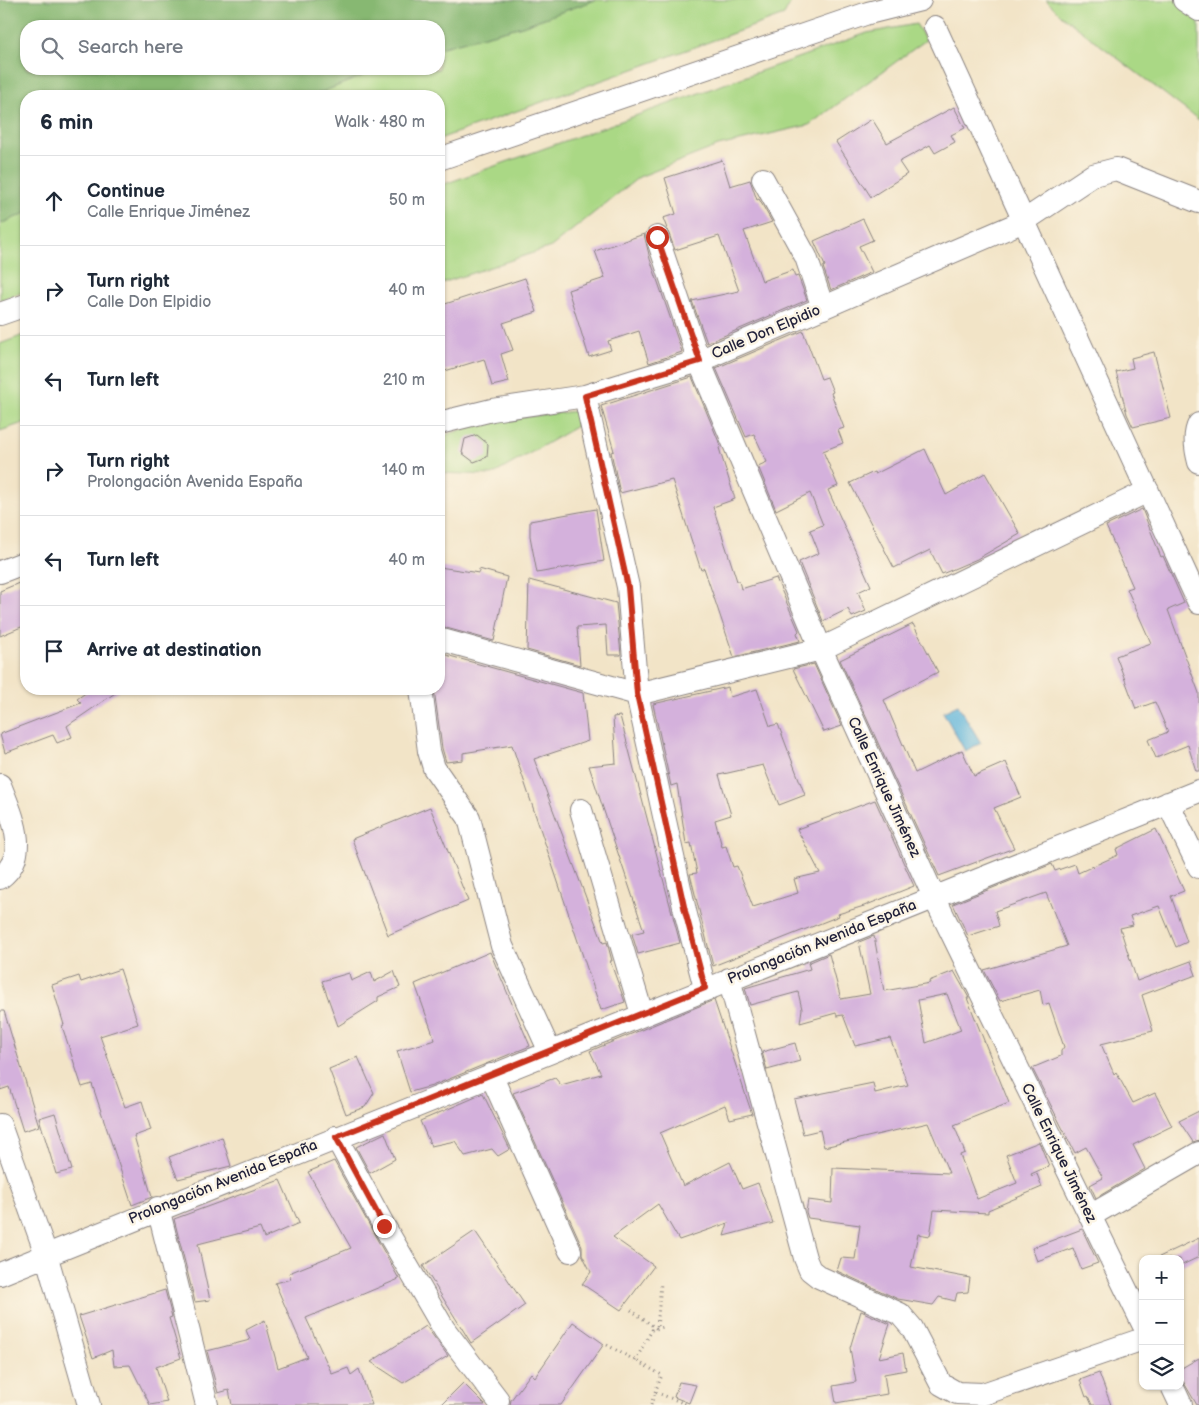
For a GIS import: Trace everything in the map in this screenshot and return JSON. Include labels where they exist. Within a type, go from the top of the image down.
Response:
[{"type":"street","points":[[445,157],[864,6],[920,0]]},
{"type":"street","points":[[1184,0],[1199,10]]},
{"type":"street","points":[[935,27],[1199,603]]},
{"type":"street","name":"Calle Don Elpidio","points":[[445,421],[492,410],[585,396],[700,361],[1024,221],[1093,175],[1116,169],[1199,202]]},
{"type":"street","points":[[763,178],[806,257],[823,308]]},
{"type":"street","name":"Calle Enrique Jiménez","points":[[657,237],[700,361],[821,649],[934,897],[1139,1316]]},
{"type":"street","points":[[0,314],[20,307]]},
{"type":"street","points":[[585,396],[628,587],[637,694],[683,902],[705,988]]},
{"type":"street","points":[[1199,424],[1196,428],[1196,450],[1199,462]]},
{"type":"street","points":[[445,641],[637,694],[821,649],[1148,491]]},
{"type":"street","points":[[0,572],[20,564]]},
{"type":"street","points":[[422,695],[429,751],[434,768],[469,818],[502,946],[550,1052]]},
{"type":"street","points":[[0,785],[18,838],[16,852],[11,865],[0,878]]},
{"type":"street","name":"Prolongación Avenida España","points":[[0,1274],[158,1208],[1199,791]]},
{"type":"street","points":[[1168,803],[1199,868]]},
{"type":"street","points":[[582,810],[642,1014]]},
{"type":"street","points":[[729,979],[805,1258],[810,1270],[819,1277],[900,1314],[912,1328],[940,1384],[957,1393],[983,1394],[1139,1340]]},
{"type":"street","points":[[491,1075],[570,1251]]},
{"type":"street","points":[[0,1125],[46,1254],[89,1405]]},
{"type":"street","points":[[336,1137],[444,1329],[498,1400]]},
{"type":"street","points":[[1090,1216],[1199,1153]]},
{"type":"street","points":[[158,1208],[207,1405]]},
{"type":"street","points":[[1174,1390],[1181,1405]]},
{"type":"path","points":[[657,1329],[661,1283]]},
{"type":"path","points":[[631,1310],[657,1329]]},
{"type":"path","points":[[635,1361],[652,1330],[664,1328]]},
{"type":"path","points":[[607,1345],[662,1375],[651,1405]]},
{"type":"path","points":[[655,1392],[688,1405]]},
{"type":"green space","points":[[0,0],[595,0],[522,26],[445,46],[445,20],[20,20],[20,75],[365,75],[327,90],[20,90],[20,216],[0,224]]},
{"type":"green space","points":[[595,0],[792,0],[784,15],[445,137],[445,90],[327,90],[365,75],[445,75],[445,46],[522,26]]},
{"type":"green space","points":[[1046,0],[1199,0],[1199,120],[1062,16]]},
{"type":"green space","points":[[916,24],[926,40],[809,125],[718,146],[639,177],[551,247],[445,282],[445,184],[867,33]]},
{"type":"green space","points":[[20,216],[20,293],[0,300],[0,224]]},
{"type":"green space","points":[[20,336],[20,424],[0,431],[0,344]]},
{"type":"green space","points":[[576,411],[579,425],[492,475],[445,473],[445,435],[489,421]]},
{"type":"water","points":[[958,705],[981,743],[965,751],[943,712]]},
{"type":"building","points":[[954,107],[965,128],[951,135],[955,142],[935,153],[930,145],[899,162],[907,174],[871,197],[836,142],[872,119],[887,143]]},
{"type":"building","points":[[722,160],[730,186],[750,180],[757,200],[759,199],[772,222],[744,231],[762,281],[793,270],[795,277],[798,276],[807,300],[707,343],[692,301],[739,291],[719,236],[675,250],[663,218],[676,214],[665,178]]},
{"type":"building","points":[[863,219],[873,240],[859,246],[872,272],[831,290],[823,267],[825,266],[814,241]]},
{"type":"building","points":[[644,234],[650,259],[682,352],[649,363],[639,331],[608,341],[611,350],[589,357],[568,290],[605,278],[595,251]]},
{"type":"building","points":[[525,278],[537,312],[503,323],[513,350],[501,354],[509,382],[492,386],[484,359],[445,371],[445,304]]},
{"type":"building","points":[[803,331],[821,379],[827,377],[844,428],[838,430],[843,443],[823,451],[838,486],[828,490],[871,586],[858,592],[866,611],[852,617],[848,609],[823,621],[799,562],[819,553],[810,530],[823,525],[810,493],[776,510],[758,466],[767,462],[754,434],[746,437],[716,368]]},
{"type":"building","points":[[1154,352],[1171,418],[1133,427],[1127,414],[1116,372],[1133,368],[1131,358]]},
{"type":"building","points":[[692,377],[721,447],[719,448],[735,499],[713,507],[737,581],[739,581],[741,589],[776,578],[799,631],[797,633],[800,641],[734,657],[704,568],[701,570],[672,480],[620,493],[611,452],[614,451],[601,406]]},
{"type":"building","points":[[477,435],[488,444],[487,457],[474,462],[462,453],[465,439]]},
{"type":"building","points":[[925,449],[946,495],[985,473],[1020,534],[977,559],[942,574],[930,550],[894,568],[850,483],[874,472],[875,474]]},
{"type":"building","points":[[596,509],[604,561],[537,573],[530,536],[530,521]]},
{"type":"building","points":[[1142,509],[1161,557],[1163,556],[1184,603],[1168,610],[1199,693],[1199,771],[1196,771],[1188,745],[1156,758],[1148,740],[1168,732],[1155,702],[1136,709],[1116,656],[1151,643],[1127,589],[1133,587],[1106,526]]},
{"type":"building","points":[[445,568],[479,573],[479,569],[507,577],[494,641],[445,628]]},
{"type":"building","points":[[529,580],[616,603],[621,655],[608,655],[606,625],[577,627],[580,665],[527,650]]},
{"type":"building","points":[[20,583],[20,628],[0,636],[0,591]]},
{"type":"building","points":[[913,624],[938,672],[884,700],[915,773],[962,750],[974,776],[1006,762],[1021,797],[994,808],[1014,848],[939,876],[840,660]]},
{"type":"building","points":[[445,655],[583,693],[588,741],[534,759],[603,943],[607,942],[612,961],[610,961],[625,1002],[601,1010],[512,745],[463,753],[463,760],[446,762],[442,748],[435,695],[445,695]]},
{"type":"building","points":[[814,664],[842,726],[824,732],[793,669]]},
{"type":"building","points":[[728,687],[730,697],[757,689],[770,726],[778,724],[805,795],[779,805],[763,765],[719,775],[731,815],[715,820],[722,847],[726,846],[733,867],[737,866],[753,907],[798,893],[794,879],[820,873],[797,829],[875,800],[914,886],[838,914],[839,916],[713,966],[690,874],[697,873],[691,843],[686,844],[677,784],[671,786],[653,704]]},
{"type":"building","points":[[83,695],[112,695],[67,726],[72,737],[57,743],[53,735],[5,753],[0,734],[81,703],[77,699]]},
{"type":"building","points":[[620,716],[680,943],[638,954],[632,934],[644,931],[589,766],[616,763],[613,717]]},
{"type":"building","points":[[430,807],[468,901],[388,935],[352,839]]},
{"type":"building","points":[[1156,829],[1184,891],[1171,896],[1187,942],[1176,947],[1159,906],[1130,916],[1133,925],[1120,928],[1137,981],[1191,961],[1196,975],[1142,995],[1153,1031],[1101,1044],[1114,1074],[1116,1072],[1133,1103],[1155,1093],[1172,1126],[1133,1145],[1145,1169],[1096,1198],[1090,1185],[1103,1178],[1086,1147],[1075,1153],[1032,1068],[1061,1056],[1061,1051],[1064,1047],[1049,1003],[1043,1005],[1040,990],[1000,1001],[984,970],[1067,946],[1046,893],[995,911],[999,926],[968,936],[953,904],[1052,864],[1055,871],[1075,864],[1078,873],[1118,855],[1116,849]]},
{"type":"building","points":[[874,936],[884,991],[930,983],[929,981],[954,971],[969,998],[967,998],[1009,1103],[954,1125],[965,1153],[960,1155],[977,1199],[1017,1183],[1006,1155],[1039,1142],[1049,1166],[1031,1174],[1032,1176],[1037,1174],[1042,1187],[988,1210],[988,1213],[934,1210],[930,1236],[918,1234],[911,1267],[970,1278],[968,1292],[957,1293],[955,1301],[939,1297],[933,1305],[898,1299],[837,1271],[841,1258],[855,1259],[860,1225],[808,1218],[806,1212],[808,1200],[832,1203],[833,1168],[949,1173],[928,1123],[824,1147],[820,1130],[803,1134],[794,1099],[873,1083],[875,1093],[908,1085],[890,1038],[855,1046],[843,1015],[837,1016],[836,1013],[800,1023],[802,1009],[798,992],[750,1005],[745,988],[810,969],[808,963],[829,954],[841,999],[870,994],[859,942]],"holes":[[[947,994],[961,1030],[926,1043],[918,1000]]]},
{"type":"building","points":[[490,952],[530,1046],[432,1086],[410,1092],[397,1051],[435,1040],[415,984]]},
{"type":"building","points":[[120,969],[138,1024],[100,1036],[125,1107],[142,1101],[151,1130],[134,1136],[152,1197],[132,1205],[92,1084],[82,1087],[62,1026],[64,1025],[52,985],[79,976],[81,982]]},
{"type":"building","points":[[394,971],[400,987],[378,997],[378,1001],[338,1026],[322,981],[349,973],[351,981],[371,972],[374,982]]},
{"type":"building","points":[[714,1000],[752,1114],[730,1119],[725,1105],[660,1133],[683,1186],[730,1162],[742,1189],[758,1183],[773,1223],[724,1236],[728,1223],[679,1240],[658,1204],[613,1237],[654,1266],[621,1310],[582,1284],[591,1272],[582,1254],[582,1246],[513,1093],[555,1078],[561,1085],[601,1074],[590,1051]]},
{"type":"building","points":[[0,1011],[4,1011],[39,1126],[23,1131],[9,1087],[0,1090]]},
{"type":"building","points":[[795,1043],[800,1061],[767,1070],[762,1052]]},
{"type":"building","points":[[358,1057],[374,1093],[365,1107],[346,1114],[329,1069]]},
{"type":"building","points":[[483,1094],[510,1149],[498,1156],[492,1149],[465,1156],[455,1141],[431,1146],[420,1121]]},
{"type":"building","points":[[1199,1111],[1199,1140],[1193,1142],[1179,1121]]},
{"type":"building","points":[[55,1113],[72,1170],[56,1174],[39,1118]]},
{"type":"building","points":[[385,1133],[395,1159],[370,1173],[356,1147]]},
{"type":"building","points":[[222,1137],[231,1166],[178,1179],[169,1157]]},
{"type":"building","points":[[334,1161],[399,1279],[306,1318],[332,1374],[348,1368],[351,1375],[359,1369],[372,1405],[232,1405],[229,1390],[218,1393],[207,1351],[250,1340],[246,1330],[265,1320],[278,1368],[307,1357],[275,1283],[291,1279],[289,1273],[351,1248],[308,1172]]},
{"type":"building","points":[[280,1180],[299,1223],[264,1238],[260,1228],[198,1244],[210,1300],[195,1302],[174,1219]]},
{"type":"building","points":[[1082,1229],[1098,1263],[1081,1269],[1073,1248],[1037,1261],[1032,1248]]},
{"type":"building","points":[[475,1231],[525,1305],[471,1343],[423,1266]]},
{"type":"building","points":[[1199,1238],[1199,1257],[1184,1264],[1184,1255],[1163,1255]]},
{"type":"building","points":[[165,1290],[172,1317],[169,1318],[181,1358],[156,1367],[167,1402],[150,1405],[130,1365],[114,1366],[112,1350],[93,1358],[79,1316]]},
{"type":"building","points":[[861,1311],[890,1324],[879,1358],[903,1353],[906,1370],[884,1374],[887,1394],[836,1403],[833,1386],[856,1382],[850,1348]]},
{"type":"building","points":[[573,1322],[604,1344],[561,1405],[510,1405],[511,1400],[531,1373],[535,1377]]},
{"type":"building","points":[[426,1326],[448,1356],[403,1383],[371,1362]]},
{"type":"building","points":[[1199,1358],[1199,1405],[1197,1405],[1184,1383],[1184,1367]]},
{"type":"building","points":[[1099,1373],[1111,1405],[1092,1405],[1088,1396],[1086,1397],[1080,1380]]},
{"type":"building","points":[[679,1382],[696,1385],[689,1403],[674,1397]]},
{"type":"building","points":[[463,1383],[485,1405],[441,1405]]},
{"type":"route","points":[[384,1226],[336,1137],[705,988],[685,911],[637,694],[628,587],[585,396],[700,361],[657,237]]}]
